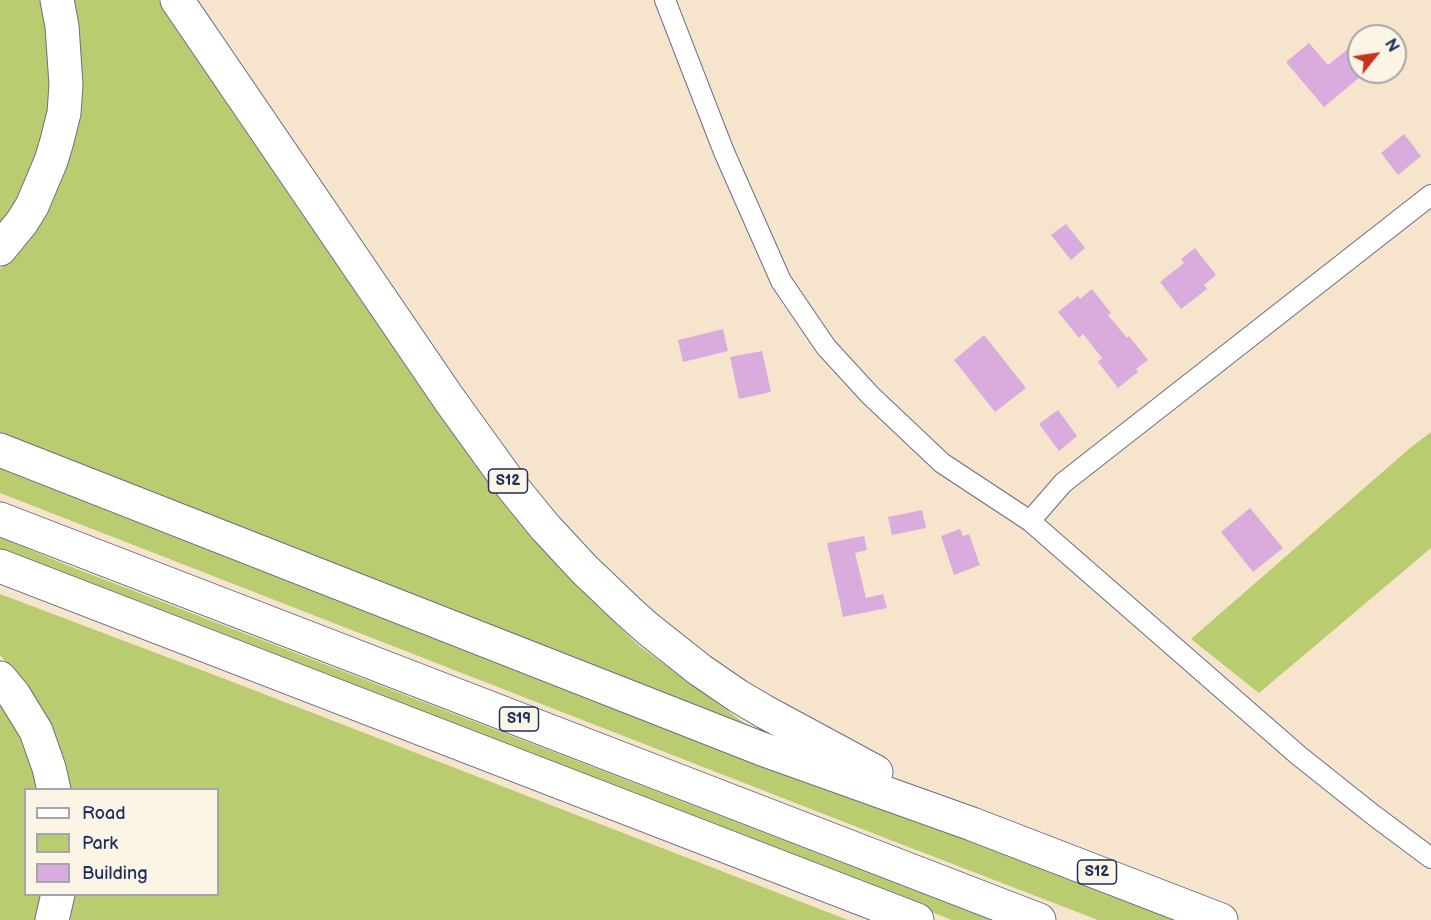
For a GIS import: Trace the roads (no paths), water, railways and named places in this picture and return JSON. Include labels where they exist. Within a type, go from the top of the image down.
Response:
[{"type":"highway","points":[[0,249],[32,206],[51,161],[62,122],[66,85],[62,26],[57,0]]},
{"type":"highway","name":"S12","points":[[177,0],[496,466],[534,514],[584,569],[647,628],[700,670],[738,696],[792,728],[972,824],[1221,920]]},
{"type":"highway","points":[[0,450],[762,749],[972,824]]},
{"type":"highway","name":"S19","points":[[0,519],[1039,920]]},
{"type":"highway","points":[[0,566],[917,920]]},
{"type":"highway","points":[[0,678],[14,695],[36,731],[54,788]]},
{"type":"highway","points":[[52,920],[58,896]]},
{"type":"street","points":[[665,0],[724,152],[781,281],[826,347],[870,395],[942,463],[1030,521],[1298,755],[1431,858]]},
{"type":"street","points":[[1030,521],[1063,483],[1431,195]]}]
